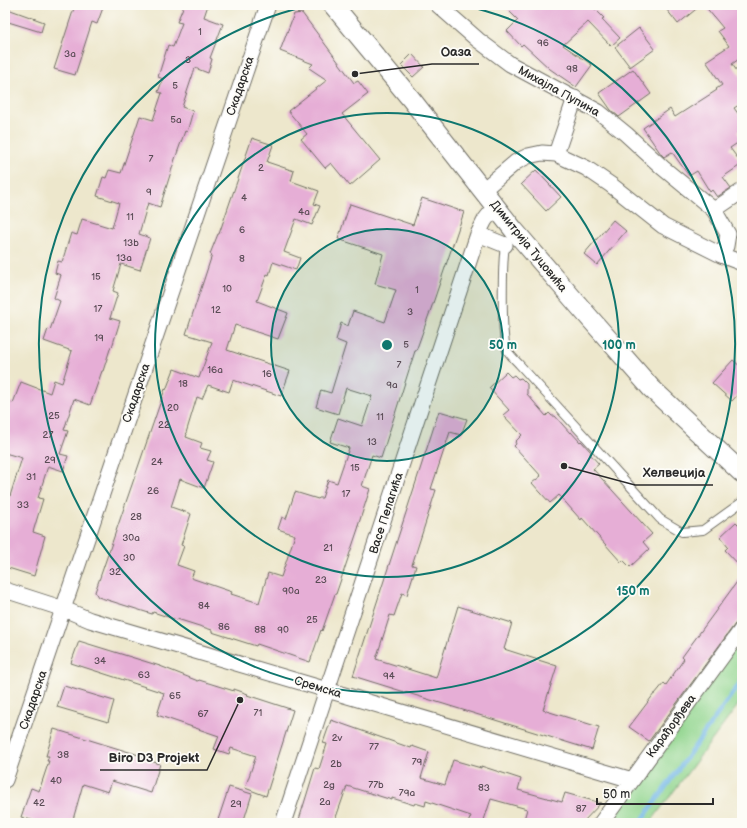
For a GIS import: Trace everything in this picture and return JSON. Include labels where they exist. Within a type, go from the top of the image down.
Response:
[{"type":"street","name":"Скадарска","points":[[5,780],[268,5]]},
{"type":"street","name":"Димитрија Туцовића","points":[[333,5],[350,24],[496,206],[509,237],[651,388],[742,473]]},
{"type":"street","name":"Михајла Пупина","points":[[438,5],[478,40],[510,64],[545,84],[573,104],[599,112],[714,210],[728,234],[726,246],[721,255]]},
{"type":"street","points":[[556,154],[573,104]]},
{"type":"street","points":[[483,190],[516,162],[528,156],[542,153],[556,154],[586,168],[611,185],[663,226],[721,255],[742,263]]},
{"type":"street","points":[[714,210],[742,191]]},
{"type":"street","name":"Васе Пелагића","points":[[283,823],[478,234],[485,220],[496,206]]},
{"type":"street","points":[[478,234],[509,237]]},
{"type":"street","name":"Сремска","points":[[5,590],[64,609],[90,620],[632,780]]},
{"type":"street","name":"Карађорђева","points":[[601,823],[742,629]]},
{"type":"lane","points":[[509,237],[503,333],[507,350],[519,364],[660,520],[682,532],[703,530],[742,502]]},
{"type":"green space","points":[[742,634],[742,700],[650,823],[604,823]]},
{"type":"building","points":[[75,5],[104,5],[97,24],[92,22],[75,75],[54,69]]},
{"type":"building","points":[[184,5],[208,5],[204,17],[223,24],[210,58],[212,59],[208,73],[195,68],[182,107],[193,111],[187,132],[185,131],[175,159],[160,207],[148,203],[139,234],[150,238],[140,270],[121,264],[113,291],[118,293],[110,318],[120,321],[112,347],[111,346],[90,405],[74,399],[64,430],[68,431],[60,454],[68,456],[63,471],[48,466],[38,498],[43,499],[33,532],[45,536],[34,576],[5,567],[5,494],[10,496],[22,458],[5,453],[5,400],[13,403],[21,382],[50,393],[54,380],[62,383],[72,351],[44,341],[48,329],[50,330],[60,301],[54,298],[61,275],[55,273],[58,261],[62,262],[71,233],[77,235],[82,219],[112,228],[119,203],[97,196],[103,177],[106,178],[109,170],[121,173],[140,116],[153,120],[162,93],[158,92],[163,79],[158,77],[168,45],[173,47],[182,23],[177,22]]},
{"type":"building","points":[[503,5],[591,5],[620,38],[611,46],[588,22],[563,45],[592,65],[576,87],[550,69],[523,44],[521,46],[507,31],[518,20]]},
{"type":"building","points":[[663,5],[701,5],[678,24]]},
{"type":"building","points":[[704,5],[737,5],[742,12],[742,63],[739,59],[732,64],[742,78],[742,103],[734,108],[742,119],[742,129],[737,132],[742,140],[730,148],[742,164],[723,177],[731,188],[717,197],[712,190],[710,192],[697,171],[689,176],[672,152],[664,157],[643,128],[670,109],[675,117],[717,90],[716,89],[722,85],[706,61],[729,46],[718,31],[723,28]]},
{"type":"building","points":[[5,8],[44,22],[41,32],[5,21]]},
{"type":"building","points":[[302,13],[354,83],[358,81],[368,94],[342,114],[380,160],[350,186],[331,163],[325,168],[301,139],[307,134],[288,111],[327,80],[309,68],[313,64],[280,51],[294,14]]},
{"type":"building","points":[[639,28],[655,49],[630,67],[615,47]]},
{"type":"building","points":[[412,54],[424,67],[413,77],[401,65]]},
{"type":"building","points":[[633,69],[651,94],[619,117],[611,110],[599,93]]},
{"type":"building","points":[[252,138],[273,145],[267,162],[294,171],[291,181],[319,191],[314,204],[320,206],[312,225],[296,219],[284,252],[300,258],[296,270],[273,262],[269,275],[267,274],[257,301],[288,313],[278,339],[235,325],[227,350],[290,371],[281,396],[233,380],[229,392],[208,385],[202,399],[197,397],[186,433],[186,437],[202,443],[200,448],[211,451],[207,460],[213,462],[204,488],[180,479],[171,507],[191,514],[181,545],[184,546],[177,565],[194,571],[191,578],[232,592],[231,594],[259,603],[268,573],[281,577],[295,535],[278,529],[282,517],[286,519],[295,492],[318,499],[322,498],[328,480],[337,483],[349,448],[330,442],[338,418],[362,426],[372,396],[346,388],[338,414],[316,407],[321,390],[331,393],[346,344],[336,340],[341,323],[348,326],[353,311],[385,322],[396,290],[375,284],[383,254],[338,239],[350,204],[413,225],[422,198],[464,212],[415,351],[381,458],[372,455],[362,486],[370,489],[359,526],[336,594],[310,662],[257,644],[256,646],[212,632],[212,630],[177,619],[153,612],[152,614],[98,597],[95,592],[165,389],[166,390],[174,369],[199,378],[212,342],[186,334],[212,255],[210,254],[219,234]]},
{"type":"building","points":[[536,170],[561,197],[546,211],[521,184]]},
{"type":"building","points":[[613,220],[626,231],[597,265],[584,254]]},
{"type":"building","points":[[733,360],[742,368],[742,390],[732,401],[712,383]]},
{"type":"building","points":[[506,372],[511,377],[514,375],[518,379],[521,378],[527,384],[527,394],[546,416],[549,413],[552,416],[555,416],[570,433],[571,432],[580,442],[581,441],[591,452],[590,454],[599,464],[593,469],[652,534],[643,542],[649,549],[630,567],[623,560],[621,562],[582,518],[581,520],[559,495],[550,503],[532,483],[541,476],[514,446],[516,444],[515,442],[522,435],[503,415],[509,410],[489,388]]},
{"type":"building","points":[[439,411],[467,419],[461,435],[450,432],[431,489],[436,490],[412,565],[416,566],[407,595],[402,593],[394,616],[390,615],[376,659],[436,678],[458,606],[512,623],[504,649],[557,666],[543,710],[599,727],[592,750],[353,676]]},
{"type":"building","points":[[736,522],[742,528],[742,568],[725,550],[728,547],[720,537]]},
{"type":"building","points":[[742,575],[742,620],[735,624],[649,741],[629,727],[654,694],[664,683],[666,685],[684,659],[682,657]]},
{"type":"building","points":[[79,641],[160,666],[198,681],[199,680],[234,691],[234,689],[248,694],[247,695],[293,710],[266,796],[245,788],[256,756],[231,748],[229,754],[214,749],[219,736],[157,715],[164,693],[71,663]]},
{"type":"building","points":[[64,686],[114,701],[108,722],[57,707]]},
{"type":"building","points":[[331,720],[411,748],[412,746],[429,752],[421,778],[445,785],[453,760],[481,768],[481,766],[521,779],[518,790],[562,802],[565,793],[601,803],[582,823],[523,823],[527,809],[491,799],[483,823],[468,823],[471,816],[426,801],[425,806],[415,803],[414,805],[347,786],[334,823],[298,823],[315,768],[319,769],[327,744],[323,743]]},
{"type":"building","points":[[54,729],[142,756],[141,758],[160,764],[151,793],[112,781],[108,792],[83,784],[72,823],[41,823],[21,817],[31,788],[39,791],[49,761],[47,761],[49,756],[46,756]]},
{"type":"building","points":[[229,787],[252,794],[243,823],[217,823]]},
{"type":"waterway","points":[[640,823],[742,680]]},
{"type":"place","name":"Оаза","points":[[355,74]]},
{"type":"place","name":"Хелвеција","points":[[564,466]]},
{"type":"place","name":"Biro D3 Projekt","points":[[240,700]]}]
